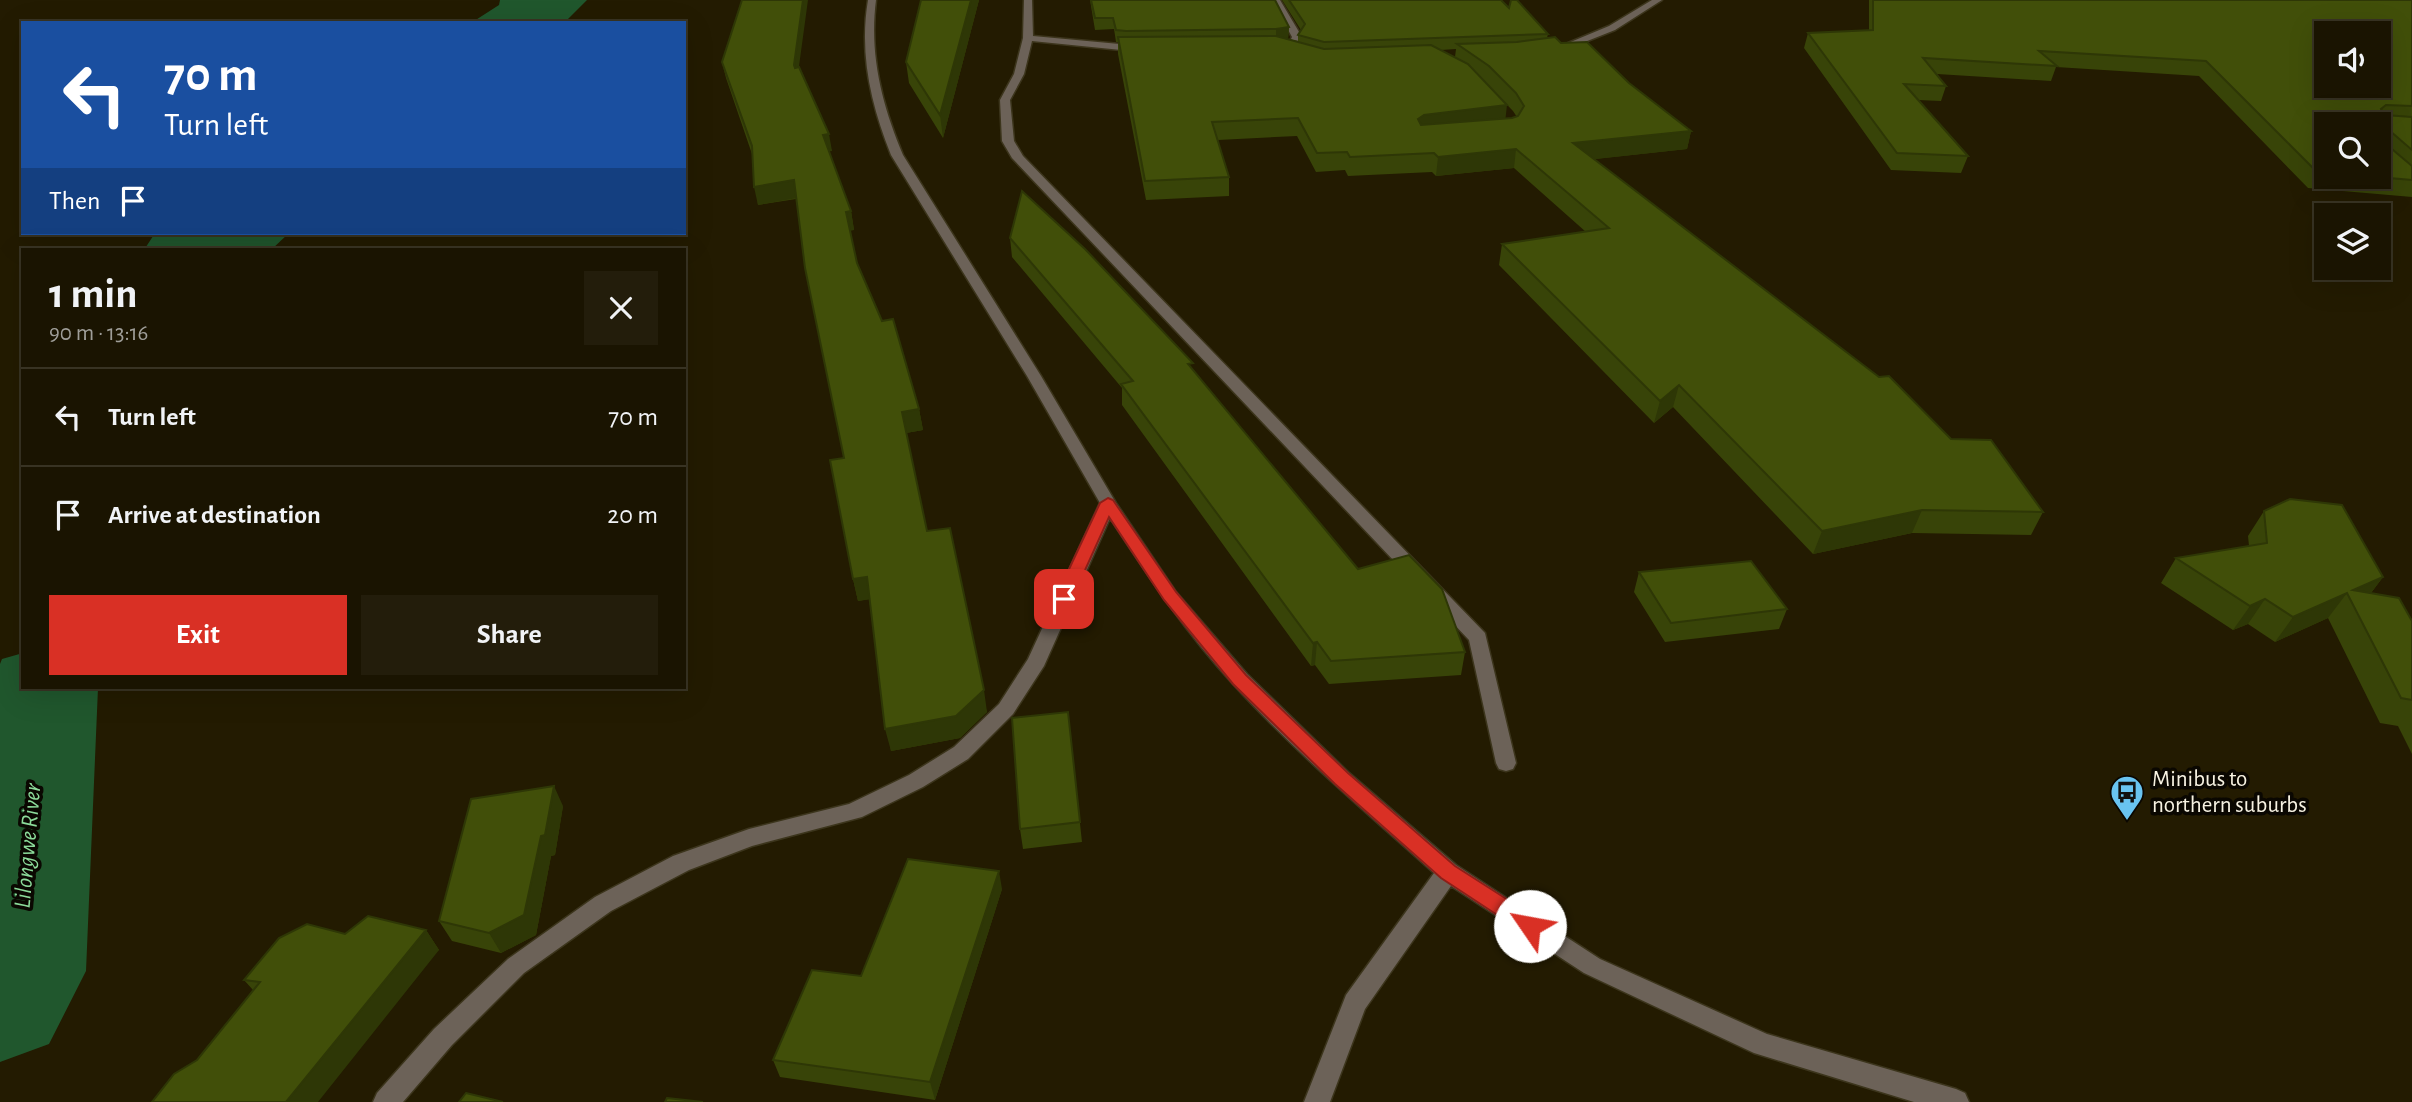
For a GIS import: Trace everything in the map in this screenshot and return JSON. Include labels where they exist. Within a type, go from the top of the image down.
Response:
[{"type":"street","points":[[872,0],[869,14],[875,88],[884,125],[897,155],[1034,376],[1108,503],[1170,596],[1240,679],[1342,779],[1448,872],[1592,966],[1763,1045],[1956,1102]]},
{"type":"street","points":[[1028,0],[1028,38],[1019,74],[1005,100],[1008,141],[1018,158],[1478,638],[1506,763]]},
{"type":"street","points":[[1263,48],[1293,43],[1297,37],[1276,0]]},
{"type":"street","points":[[1542,53],[1558,50],[1612,28],[1658,0]]},
{"type":"street","points":[[1028,38],[1157,50]]},
{"type":"street","points":[[1276,47],[1298,54]]},
{"type":"street","points":[[386,1102],[443,1037],[516,966],[603,904],[681,863],[749,838],[854,811],[916,782],[961,752],[1006,709],[1037,661],[1108,503]]},
{"type":"street","points":[[1317,1102],[1355,1003],[1448,872]]},
{"type":"shaded area","points":[[500,0],[587,0],[566,21],[474,21],[499,5]]},
{"type":"shaded area","points":[[154,235],[287,235],[273,248],[145,248]]},
{"type":"building","points":[[742,0],[803,0],[794,65],[795,68],[799,67],[829,134],[823,135],[851,211],[846,212],[857,263],[882,321],[893,319],[919,409],[902,412],[927,531],[950,528],[984,690],[956,716],[885,729],[867,577],[853,579],[830,460],[844,458],[805,268],[794,180],[754,187],[752,146],[722,62]]},
{"type":"building","points":[[921,0],[971,0],[940,115],[906,62]]},
{"type":"building","points":[[1091,0],[1275,0],[1289,27],[1116,30],[1113,18],[1095,18]]},
{"type":"building","points":[[1289,0],[1501,0],[1509,8],[1511,0],[1517,0],[1548,34],[1324,42],[1298,35],[1305,24]]},
{"type":"building","points":[[1873,0],[2412,0],[2412,106],[2386,105],[2381,109],[2383,112],[2314,112],[2314,169],[2206,61],[2039,51],[2057,66],[1923,58],[1946,86],[1904,84],[1968,156],[1897,153],[1808,33],[1873,30]]},
{"type":"building","points":[[1276,36],[1324,49],[1431,45],[1468,64],[1507,105],[1424,115],[1418,119],[1421,125],[1512,118],[1518,116],[1524,106],[1516,93],[1489,66],[1457,44],[1517,42],[1555,37],[1561,43],[1587,42],[1629,83],[1691,131],[1573,143],[1879,377],[1889,376],[1951,439],[1991,440],[2043,512],[1922,510],[1822,531],[1679,385],[1660,401],[1502,244],[1609,228],[1516,149],[1438,157],[1434,153],[1350,157],[1347,152],[1317,153],[1298,118],[1212,122],[1229,177],[1145,181],[1118,37]]},
{"type":"building","points":[[2391,115],[2412,117],[2412,150],[2391,132]]},
{"type":"building","points":[[2391,148],[2412,166],[2412,180],[2391,178]]},
{"type":"building","points":[[1022,191],[1085,249],[1193,363],[1188,364],[1358,569],[1409,555],[1442,589],[1465,652],[1331,661],[1317,642],[1313,643],[1121,384],[1133,381],[1010,238]]},
{"type":"building","points":[[2290,499],[2342,505],[2383,577],[2353,590],[2399,598],[2412,621],[2412,700],[2401,698],[2347,593],[2293,617],[2265,599],[2250,606],[2176,558],[2267,543],[2264,511]]},
{"type":"building","points":[[1751,561],[1787,609],[1671,623],[1639,572]]},
{"type":"building","points":[[1068,712],[1080,822],[1020,829],[1012,718]]},
{"type":"building","points":[[554,786],[545,835],[541,836],[524,915],[489,933],[439,921],[471,799]]},
{"type":"building","points":[[908,859],[999,871],[930,1082],[773,1060],[812,970],[861,976]]},
{"type":"building","points":[[368,916],[426,930],[286,1102],[152,1102],[174,1074],[197,1060],[260,982],[244,980],[279,938],[307,924],[345,934]]},
{"type":"building","points":[[466,1093],[503,1102],[459,1102]]},
{"type":"building","points":[[667,1098],[703,1102],[665,1102]]},
{"type":"waterway","name":"Lilongwe River","points":[[0,999],[17,971],[42,689]]},
{"type":"place","name":"Minibus to northern suburbs","points":[[2127,822]]},
{"type":"route","points":[[1064,599],[1108,503],[1170,596],[1240,679],[1342,779],[1448,872],[1530,926]]}]
